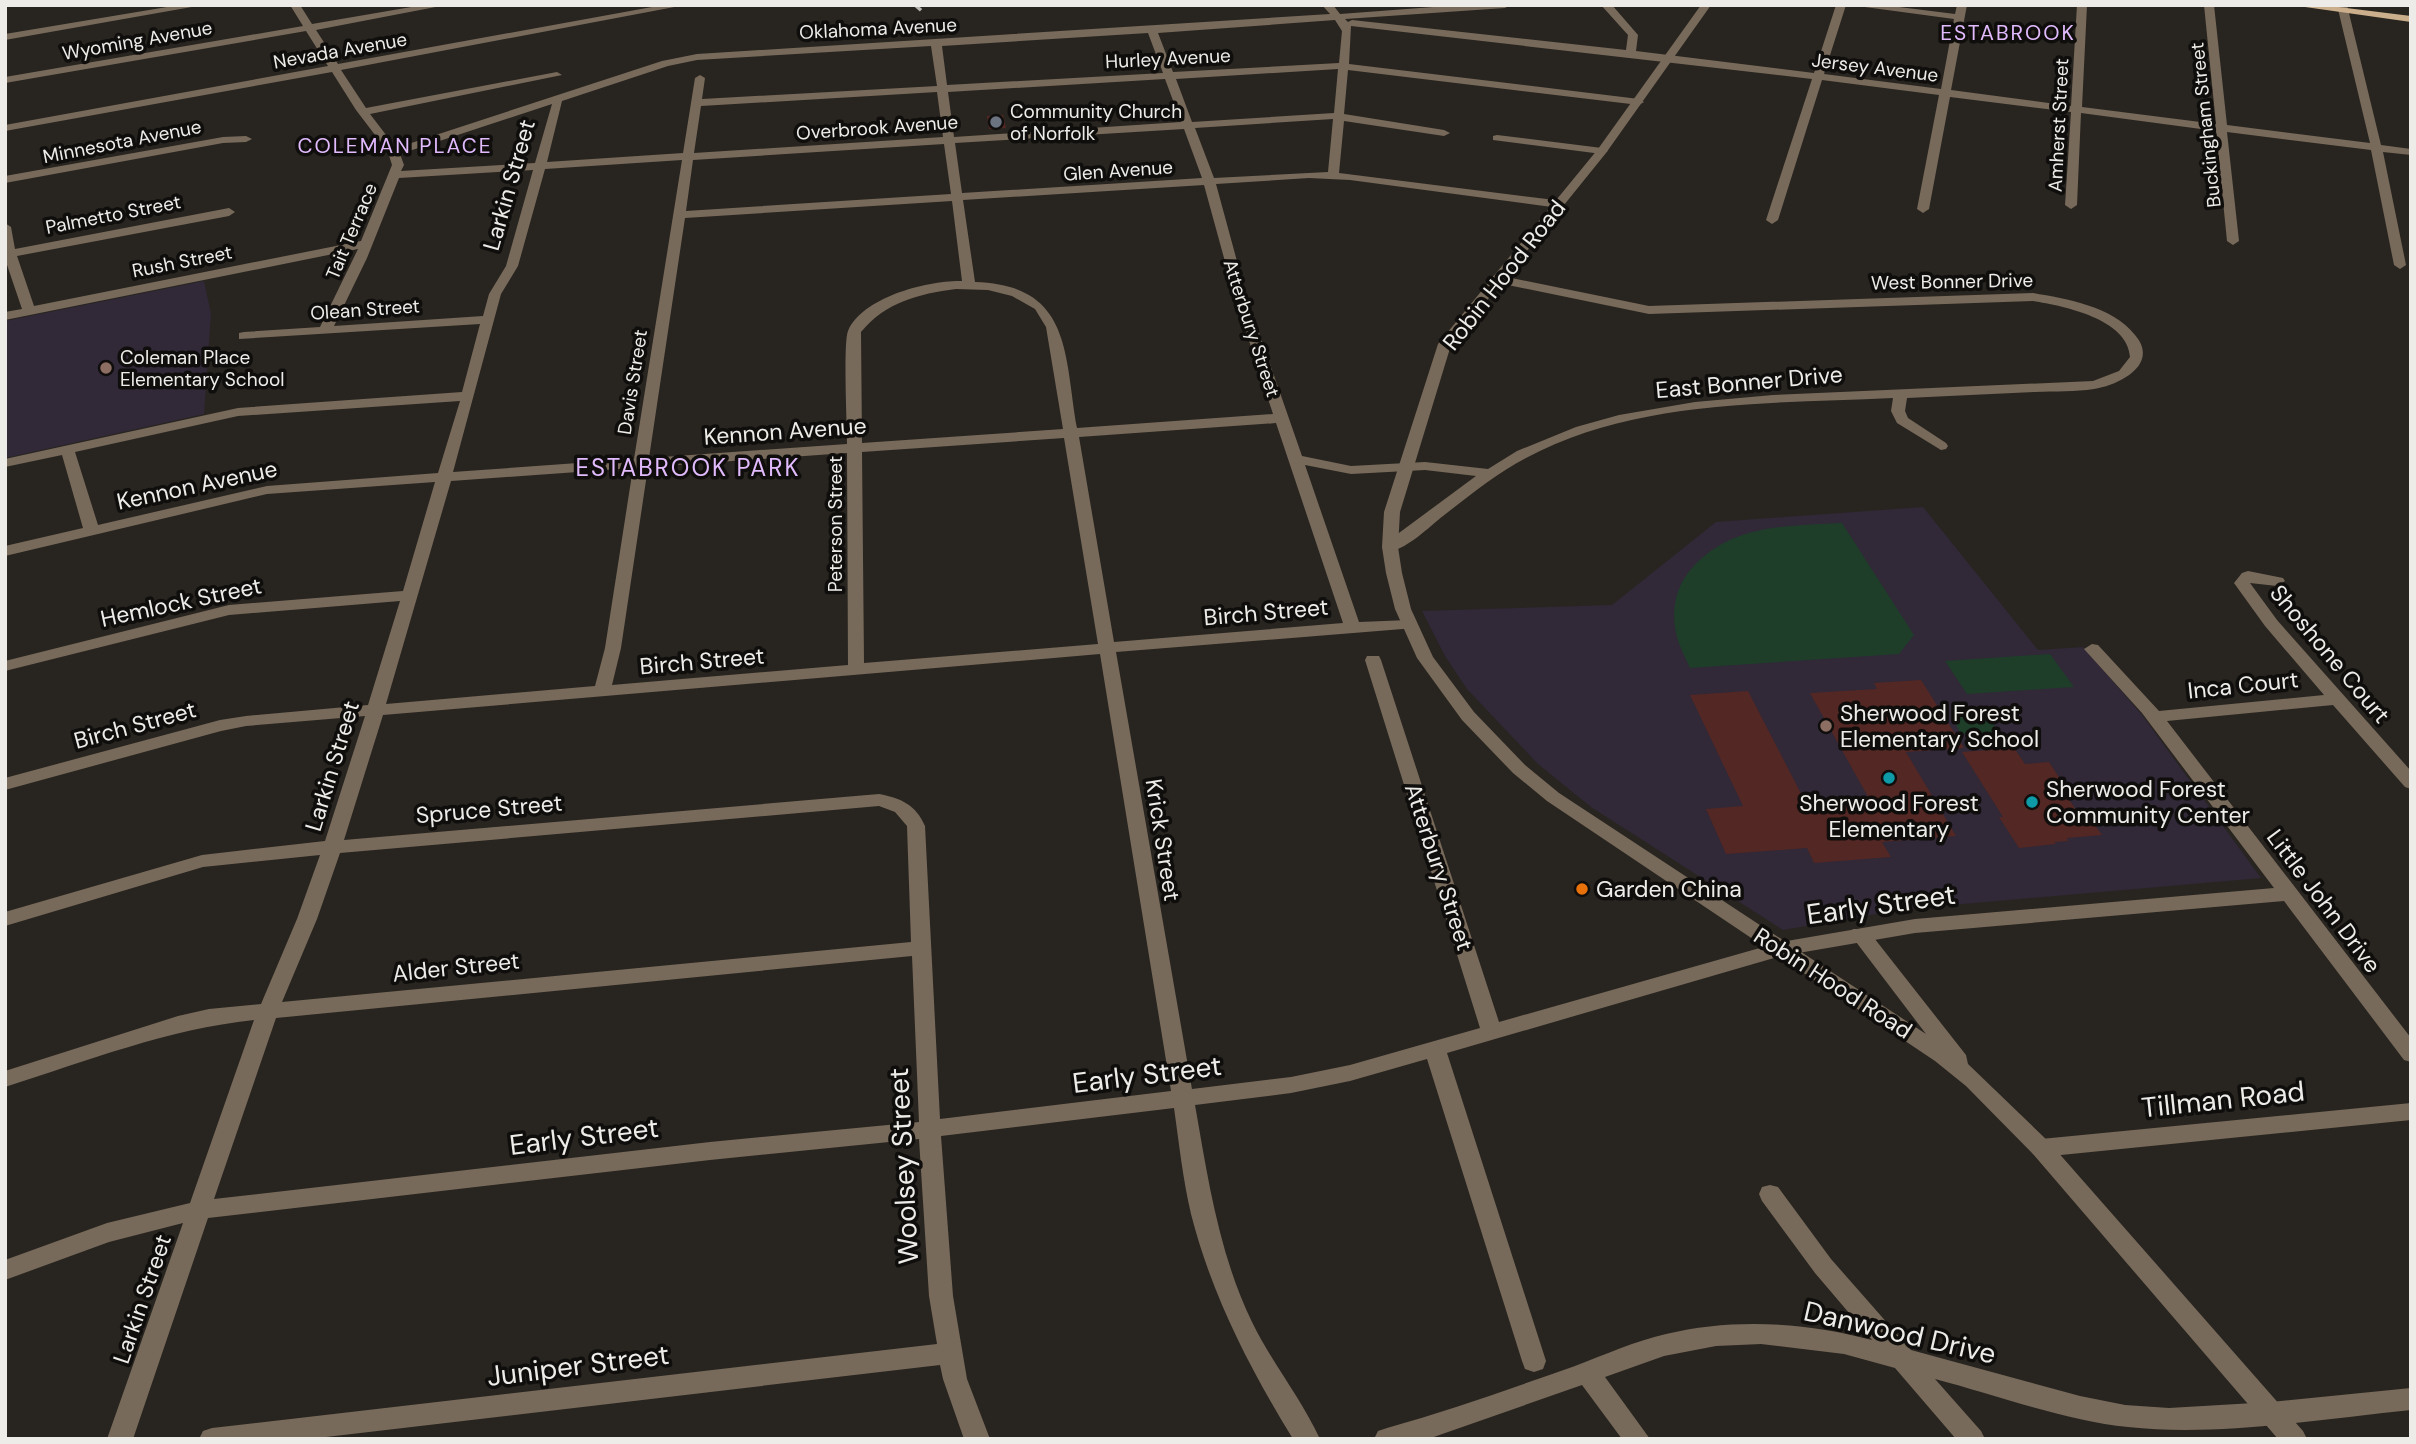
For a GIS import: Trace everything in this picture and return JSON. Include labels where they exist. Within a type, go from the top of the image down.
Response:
[{"type":"main road","points":[[2296,5],[2343,8],[2411,19]]},
{"type":"main road","points":[[2374,5],[2411,9]]},
{"type":"street","points":[[5,37],[198,5]]},
{"type":"street","points":[[295,5],[363,112],[394,152]]},
{"type":"street","name":"Wyoming Avenue","points":[[5,80],[441,5]]},
{"type":"street","name":"Nevada Avenue","points":[[5,128],[680,5]]},
{"type":"street","points":[[1327,5],[1347,31],[1334,176]]},
{"type":"street","name":"Oklahoma Avenue","points":[[394,152],[666,63],[697,57],[1152,30],[1505,5]]},
{"type":"street","points":[[1606,5],[1633,36],[1630,55]]},
{"type":"street","name":"Robin Hood Road","points":[[1706,5],[1670,60],[1602,151],[1445,344],[1392,512],[1390,547],[1409,625],[1444,687],[1476,726],[1519,769],[1597,828],[1942,1055],[1974,1080],[2041,1149],[2294,1439]]},
{"type":"street","points":[[1772,220],[1841,5]]},
{"type":"street","points":[[1855,5],[1960,18]]},
{"type":"street","points":[[1923,209],[1962,5]]},
{"type":"street","name":"Amherst Street","points":[[2071,205],[2082,5]]},
{"type":"street","name":"Buckingham Street","points":[[2210,5],[2233,241]]},
{"type":"street","points":[[2343,8],[2376,147],[2400,265]]},
{"type":"street","name":"Jersey Avenue","points":[[1335,18],[1363,25],[1817,77],[2411,152]]},
{"type":"street","name":"Atterbury Street","points":[[1152,30],[1171,75],[1221,216],[1227,254],[1241,298],[1353,627]]},
{"type":"street","points":[[936,42],[969,285]]},
{"type":"street","name":"Hurley Avenue","points":[[696,103],[1343,66],[1639,102]]},
{"type":"street","points":[[363,112],[557,75]]},
{"type":"street","name":"Davis Street","points":[[602,692],[613,648],[700,78]]},
{"type":"street","name":"Larkin Street","points":[[120,1439],[268,1011],[307,919],[333,847],[410,595],[495,294],[512,266],[557,104],[556,99]]},
{"type":"street","name":"Overbrook Avenue","points":[[394,175],[1339,117],[1444,133]]},
{"type":"street","points":[[1497,138],[1602,151]]},
{"type":"street","name":"Minnesota Avenue","points":[[5,180],[223,140],[246,139]]},
{"type":"street","name":"Tait Terrace","points":[[325,330],[367,244],[398,165],[394,152]]},
{"type":"street","name":"Glen Avenue","points":[[678,215],[1209,181],[1334,176],[1559,204]]},
{"type":"street","name":"Palmetto Street","points":[[8,254],[229,212]]},
{"type":"street","points":[[5,227],[8,254],[29,312]]},
{"type":"street","name":"Rush Street","points":[[5,316],[367,244]]},
{"type":"street","name":"West Bonner Drive","points":[[1497,279],[1629,308],[1658,310],[2033,297],[2077,306],[2107,319],[2130,338],[2138,356],[2136,364],[2121,377],[2094,385],[1900,394]]},
{"type":"street","name":"Krick Street","points":[[969,285],[1026,298],[1049,315],[1202,1211],[1216,1262],[1236,1314],[1257,1356],[1307,1439]]},
{"type":"street","name":"Peterson Street","points":[[856,671],[854,332],[878,307],[906,294],[945,286],[969,285]]},
{"type":"street","name":"Olean Street","points":[[244,336],[488,320]]},
{"type":"street","points":[[1900,394],[1898,411],[1902,419],[1941,446]]},
{"type":"street","name":"East Bonner Drive","points":[[1390,547],[1412,534],[1488,473],[1544,444],[1592,427],[1664,410],[1738,401],[1900,394]]},
{"type":"street","points":[[5,463],[239,412],[468,396]]},
{"type":"street","name":"Kennon Avenue","points":[[5,551],[248,493],[1281,418]]},
{"type":"street","points":[[67,449],[92,531]]},
{"type":"street","points":[[1295,459],[1351,470],[1448,467],[1488,473]]},
{"type":"street","name":"Shoshone Court","points":[[2277,581],[2248,576],[2242,583],[2271,623],[2411,783]]},
{"type":"street","name":"Hemlock Street","points":[[5,666],[229,610],[410,595]]},
{"type":"street","name":"Birch Street","points":[[5,784],[220,726],[376,710],[1353,627],[1409,625]]},
{"type":"street","name":"Little John Drive","points":[[2092,649],[2154,718],[2411,1054]]},
{"type":"street","name":"Atterbury Street","points":[[1373,660],[1492,1033]]},
{"type":"street","name":"Inca Court","points":[[2154,718],[2336,699]]},
{"type":"street","name":"Spruce Street","points":[[5,919],[202,861],[333,847],[879,800],[904,807],[913,816],[916,826],[918,884]]},
{"type":"street","name":"Woolsey Street","points":[[918,884],[933,1217],[955,1379],[977,1439]]},
{"type":"street","name":"Early Street","points":[[5,1270],[107,1233],[154,1219],[199,1210],[931,1129],[1291,1085],[1350,1073],[1781,949],[1860,934],[1915,926],[2288,894]]},
{"type":"street","points":[[1860,934],[1974,1080]]},
{"type":"street","name":"Alder Street","points":[[5,1079],[178,1024],[209,1017],[920,948]]},
{"type":"street","points":[[1435,1049],[1534,1360]]},
{"type":"street","name":"Tillman Road","points":[[2041,1149],[2411,1111]]},
{"type":"street","points":[[1770,1194],[1823,1266],[1972,1439]]},
{"type":"street","name":"Danwood Drive","points":[[1387,1439],[1457,1419],[1664,1345],[1716,1336],[1797,1336],[1844,1343],[2080,1407],[2125,1416],[2169,1419],[2271,1413],[2411,1399]]},
{"type":"street","name":"Juniper Street","points":[[212,1439],[950,1353]]},
{"type":"street","points":[[1587,1373],[1637,1439]]},
{"type":"shaded area","name":"Coleman Place Elementary School","points":[[204,281],[211,314],[204,414],[5,458],[5,321]]},
{"type":"shaded area","name":"Sherwood Forest Elementary School","points":[[1923,507],[2038,650],[2083,647],[2142,715],[2261,878],[1905,909],[1783,930],[1591,807],[1538,764],[1467,689],[1445,656],[1422,611],[1612,605],[1716,522]]},
{"type":"green space","points":[[1842,523],[1914,635],[1899,654],[1690,668],[1677,637],[1674,615],[1682,582],[1692,568],[1707,554],[1742,535],[1781,527]]},
{"type":"green space","points":[[2050,654],[2074,687],[1967,694],[1945,661]]},
{"type":"green space","points":[[1985,709],[1995,712],[1997,718],[1993,722],[1995,728],[1992,734],[1968,735],[1960,732],[1951,716],[1956,711]]},
{"type":"building","points":[[1003,115],[1006,128],[989,129],[987,116]]},
{"type":"building","name":"Sherwood Forest Elementary","points":[[1921,680],[1964,748],[1906,752],[1956,836],[1882,842],[1891,857],[1814,863],[1807,848],[1726,854],[1706,809],[1743,806],[1690,695],[1748,691],[1809,809],[1872,804],[1810,693],[1877,689],[1874,683]]},
{"type":"building","name":"Sherwood Forest Community Center","points":[[2014,748],[2025,764],[2049,762],[2066,788],[2061,788],[2081,817],[2088,816],[2102,835],[2067,838],[2068,841],[2054,842],[2056,844],[2019,848],[1962,752]]},
{"type":"railway","points":[[915,5],[923,12]]},
{"type":"place","name":"Community Church of Norfolk","points":[[996,122]]},
{"type":"place","name":"Coleman Place Elementary School","points":[[106,368]]},
{"type":"place","name":"Sherwood Forest Elementary School","points":[[1826,726]]},
{"type":"place","name":"Sherwood Forest Elementary","points":[[1889,778]]},
{"type":"place","name":"Sherwood Forest Community Center","points":[[2032,802]]},
{"type":"place","name":"Garden China","points":[[1582,889]]},
{"type":"district","name":"ESTABROOK","points":[[2008,33]]},
{"type":"district","name":"COLEMAN PLACE","points":[[395,146]]},
{"type":"district","name":"ESTABROOK PARK","points":[[688,468]]}]
